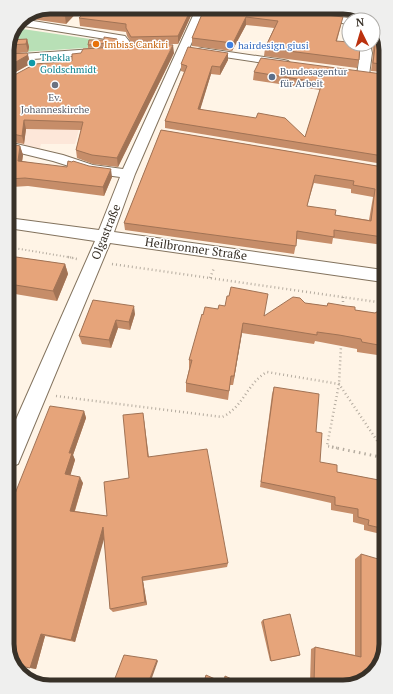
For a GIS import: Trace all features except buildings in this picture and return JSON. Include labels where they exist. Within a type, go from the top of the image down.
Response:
[{"type":"street","name":"Olgastraße","points":[[14,448],[94,262],[128,174],[154,132],[174,69],[177,48],[198,14]]},
{"type":"street","points":[[314,17],[341,20]]},
{"type":"street","points":[[68,30],[79,18]]},
{"type":"street","points":[[27,23],[121,38],[124,40],[127,50]]},
{"type":"street","points":[[177,48],[296,65]]},
{"type":"street","points":[[14,58],[140,49]]},
{"type":"street","points":[[363,75],[366,52]]},
{"type":"street","points":[[35,68],[41,56]]},
{"type":"street","points":[[348,72],[376,76]]},
{"type":"street","points":[[14,147],[58,158],[91,169],[128,174]]},
{"type":"street","name":"Heilbronner Straße","points":[[14,224],[379,275]]},
{"type":"path","points":[[14,248],[94,262],[379,302]]},
{"type":"path","points":[[343,297],[343,309]]},
{"type":"path","points":[[341,346],[339,384],[327,446],[379,457]]},
{"type":"path","points":[[37,393],[222,417],[232,412],[259,377],[267,372],[339,384],[379,443]]},
{"type":"shaded area","points":[[14,114],[79,130],[75,144],[41,144],[39,151],[14,145]]},
{"type":"green space","points":[[21,29],[117,43],[116,46],[14,53],[15,41]]},
{"type":"place","name":"Imbiss Cankiri","points":[[96,44]]},
{"type":"place","name":"hairdesign giusi","points":[[230,45]]},
{"type":"place","name":"Thekla Goldschmidt","points":[[32,63]]},
{"type":"place","name":"Bundesagentur für Arbeit","points":[[272,77]]},
{"type":"place","name":"Ev. Johanneskirche","points":[[55,85]]}]
